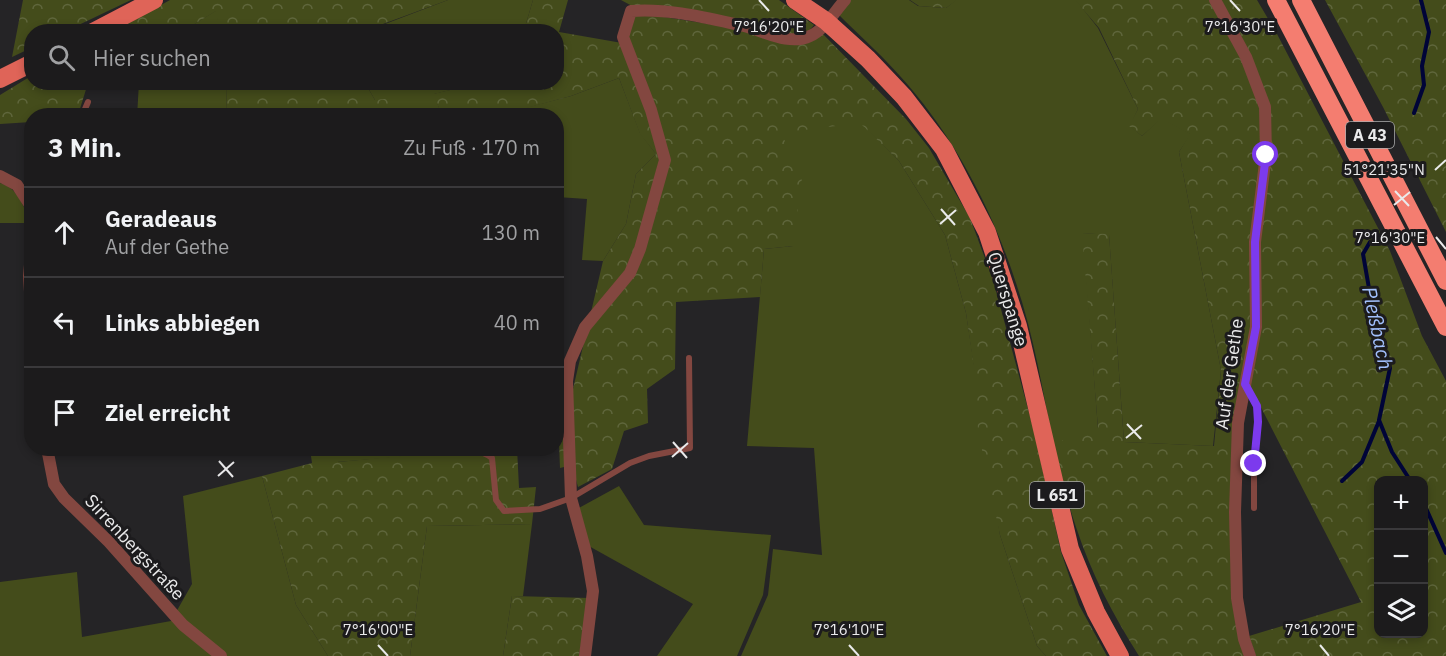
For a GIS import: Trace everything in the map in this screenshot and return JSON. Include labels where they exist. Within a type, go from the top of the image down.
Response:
[{"type":"highway","name":"A 43","points":[[1276,0],[1446,327]]},
{"type":"highway","name":"A 43","points":[[1300,0],[1444,276]]},
{"type":"main road","points":[[108,24],[154,0]]},
{"type":"main road","name":"Querspange","points":[[795,0],[826,21],[868,59],[904,98],[944,149],[987,232],[1018,326],[1070,549],[1095,612],[1120,656]]},
{"type":"main road","points":[[0,79],[24,67]]},
{"type":"street","points":[[585,656],[593,591],[587,556],[571,498],[567,381],[570,361],[585,327],[630,273],[640,249],[665,160],[638,72],[623,37],[631,10],[660,10],[747,27],[777,37],[800,39],[811,36],[845,0]]},
{"type":"street","name":"Auf der Gethe","points":[[1215,0],[1246,57],[1264,107],[1266,155],[1255,242],[1256,327],[1238,423],[1237,598],[1244,639],[1250,656]]},
{"type":"street","points":[[0,176],[24,189]]},
{"type":"street","name":"Sirrenbergstraße","points":[[49,456],[54,484],[64,498],[109,542],[183,625],[220,656]]},
{"type":"lane","points":[[85,108],[87,102]]},
{"type":"lane","points":[[489,456],[492,458],[496,500],[504,511],[540,509],[571,498],[630,463],[649,456],[690,448],[689,358]]},
{"type":"lane","points":[[1245,384],[1257,406],[1254,508]]},
{"type":"green space","points":[[23,0],[131,0],[81,24],[24,24],[24,51],[12,57]]},
{"type":"green space","points":[[170,0],[448,0],[383,24],[218,24],[216,11],[195,24],[127,24]]},
{"type":"green space","points":[[448,0],[533,0],[526,24],[385,24]]},
{"type":"green space","points":[[533,0],[568,0],[561,24],[526,24]]},
{"type":"green space","points":[[621,0],[779,0],[814,25],[807,33],[799,36],[634,7]]},
{"type":"green space","points":[[850,0],[909,0],[918,6],[946,8],[956,0],[1076,0],[1098,28],[1138,109],[1130,126],[1142,136],[1161,118],[1191,134],[1179,152],[1221,370],[1213,446],[1124,442],[1109,235],[1083,233],[1098,429],[1054,447],[1028,323],[1007,256],[985,204],[958,154],[926,107],[891,66],[837,13]]},
{"type":"green space","points":[[910,0],[957,0],[946,8],[919,6]]},
{"type":"green space","points":[[1075,0],[1210,0],[1242,60],[1260,108],[1263,154],[1253,327],[1232,511],[1247,656],[1139,656],[1120,625],[1096,577],[1082,544],[1064,487],[1054,447],[1075,431],[1098,428],[1082,233],[1109,234],[1124,442],[1214,446],[1221,370],[1179,152],[1190,134],[1161,119],[1142,136],[1129,126],[1138,109],[1099,28]]},
{"type":"green space","points":[[1218,0],[1257,0],[1390,251],[1422,336],[1446,381],[1446,656],[1256,656],[1249,636],[1361,602],[1249,384],[1268,104]]},
{"type":"green space","points":[[1325,0],[1446,0],[1446,232],[1383,107]]},
{"type":"green space","points":[[217,10],[218,24],[194,24]]},
{"type":"green space","points":[[632,12],[747,30],[777,41],[821,32],[906,119],[929,148],[970,218],[993,280],[1034,431],[1061,552],[1079,605],[1107,656],[1046,656],[1037,646],[1000,535],[978,431],[974,369],[966,313],[945,235],[899,161],[860,123],[780,133],[803,170],[793,246],[764,249],[760,297],[676,302],[675,369],[647,389],[648,423],[624,431],[612,469],[578,487],[572,465],[560,468],[560,456],[564,456],[564,390],[573,389],[603,261],[626,224],[636,174],[656,154],[640,134],[619,78],[571,96],[526,108],[439,108],[433,94],[450,90],[564,90],[564,33],[622,43]]},
{"type":"green space","points":[[619,78],[640,133],[656,154],[636,174],[626,224],[603,261],[582,260],[587,199],[564,197],[564,108],[525,108],[571,96]]},
{"type":"green space","points":[[24,80],[24,90],[86,90],[80,108],[24,108],[24,122],[0,124],[0,95]]},
{"type":"green space","points":[[139,90],[226,90],[227,108],[137,108]]},
{"type":"green space","points":[[226,90],[369,90],[375,100],[403,97],[403,108],[227,108]]},
{"type":"green space","points":[[369,90],[451,90],[434,94],[439,108],[395,108],[375,100]]},
{"type":"green space","points":[[860,122],[899,161],[945,235],[966,313],[1000,535],[1037,646],[1046,656],[741,656],[768,595],[773,549],[822,555],[814,448],[747,446],[764,249],[793,246],[779,132]]},
{"type":"green space","points":[[0,183],[12,189],[23,205],[24,223],[0,223]]},
{"type":"green space","points":[[311,456],[338,456],[338,462],[401,456],[517,456],[519,488],[536,487],[532,524],[427,526],[410,656],[328,656],[296,605],[262,476],[312,463]]},
{"type":"green space","points":[[337,456],[411,456],[337,462]]},
{"type":"green space","points":[[262,476],[296,605],[328,656],[0,656],[0,582],[77,572],[82,637],[171,621],[192,584],[183,496]]},
{"type":"green space","points":[[619,486],[644,525],[771,535],[763,595],[737,656],[657,656],[693,604],[587,545],[577,509]]},
{"type":"green space","points":[[532,524],[523,596],[512,596],[503,656],[410,656],[427,526]]},
{"type":"green space","points":[[512,596],[589,598],[579,656],[503,656]]},
{"type":"waterway","name":"Pleßbach","points":[[1414,113],[1424,85],[1422,66],[1429,32],[1421,0]]},
{"type":"waterway","name":"Pleßbach","points":[[1370,242],[1363,254],[1374,317],[1390,368],[1379,420],[1392,452],[1407,476]]},
{"type":"waterway","points":[[1342,481],[1362,462],[1379,421]]},
{"type":"waterway","name":"Pleßbach","points":[[1428,513],[1446,553]]},
{"type":"route","points":[[1254,464],[1258,422],[1257,406],[1245,384],[1256,327],[1255,242],[1266,155]]}]
